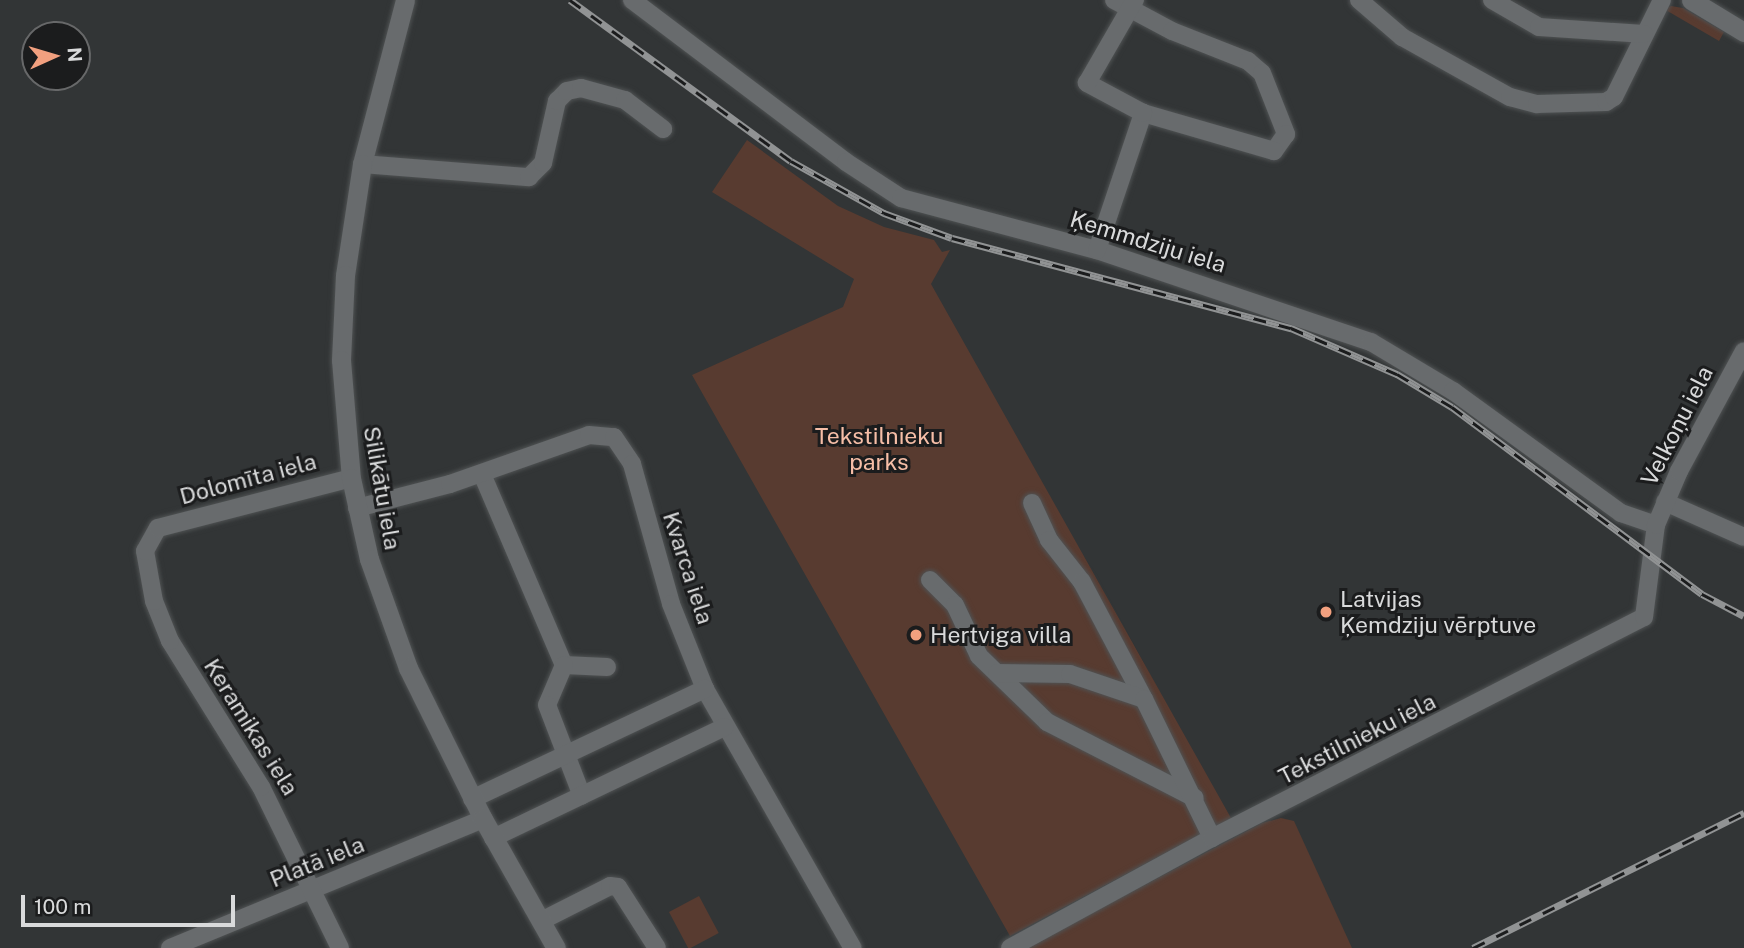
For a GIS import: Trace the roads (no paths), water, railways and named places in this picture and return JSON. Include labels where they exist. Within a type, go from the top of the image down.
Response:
[{"type":"main road","name":"Silikātu iela","points":[[405,0],[362,164],[342,332],[342,400],[351,478],[369,559],[408,668],[472,799],[556,948]]},
{"type":"main road","points":[[1690,0],[1744,32]]},
{"type":"street","name":"Ķemmdziju iela","points":[[632,0],[846,162],[901,198],[1097,250],[1371,342],[1453,391],[1620,513],[1656,525]]},
{"type":"street","points":[[1359,0],[1402,37],[1522,103],[1606,102],[1619,88],[1662,0]]},
{"type":"street","points":[[1492,0],[1539,27],[1644,34]]},
{"type":"street","points":[[1126,3],[1255,67],[1262,73],[1286,134],[1274,151],[1143,113],[1087,83],[1126,3]]},
{"type":"street","points":[[362,164],[534,175],[543,163],[557,100],[567,91],[581,88],[625,100],[663,129]]},
{"type":"street","points":[[1097,250],[1143,113]]},
{"type":"street","name":"Velkoņu iela","points":[[1656,525],[1665,502],[1744,351]]},
{"type":"street","name":"Kvarca iela","points":[[357,508],[482,474],[589,435],[614,438],[632,464],[671,604],[705,689],[853,948]]},
{"type":"street","points":[[482,474],[564,665],[547,705],[564,756],[582,796]]},
{"type":"street","name":"Dolomīta iela","points":[[158,528],[351,478]]},
{"type":"street","points":[[1665,502],[1744,537]]},
{"type":"street","points":[[1032,503],[1049,540],[1082,582],[1195,798],[1212,838]]},
{"type":"street","name":"Tekstilnieku iela","points":[[1010,948],[1212,838],[1630,629],[1644,617],[1656,525]]},
{"type":"street","name":"Keramikas iela","points":[[158,528],[145,551],[146,571],[170,641],[261,786],[340,948]]},
{"type":"street","points":[[930,580],[945,591],[979,656],[1061,731],[1195,798]]},
{"type":"street","points":[[564,665],[607,667]]},
{"type":"street","points":[[997,673],[1070,674],[1144,699]]},
{"type":"street","points":[[472,799],[705,689]]},
{"type":"street","points":[[493,838],[725,727]]},
{"type":"street","name":"Platā iela","points":[[170,948],[483,819]]},
{"type":"street","points":[[541,921],[610,886],[618,887],[656,948]]},
{"type":"railway","points":[[570,0],[791,161],[884,213],[952,238],[1291,328],[1397,374],[1452,407],[1702,594],[1744,616]]},
{"type":"railway","points":[[1473,948],[1744,813]]},
{"type":"place","name":"Latvijas Ķemdziju vērptuve","points":[[1326,612]]},
{"type":"place","name":"Hertviga villa","points":[[916,635]]},
{"type":"park label","name":"Tekstilnieku parks","points":[[879,449]]}]
